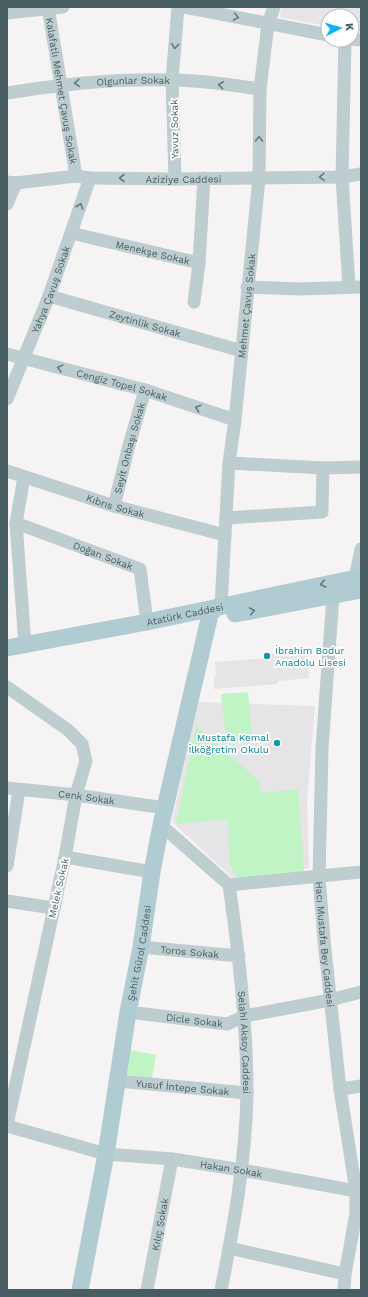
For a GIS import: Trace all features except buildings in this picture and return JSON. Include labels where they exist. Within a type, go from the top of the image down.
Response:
[{"type":"main road","name":"Atatürk Caddesi","points":[[7,648],[147,622],[221,605],[359,581]]},
{"type":"main road","name":"Atatürk Caddesi","points":[[7,657],[333,596],[359,581]]},
{"type":"main road","name":"Şehit Gürol Caddesi","points":[[80,1290],[106,1154],[128,1012],[141,947],[152,872],[161,825],[209,618]]},
{"type":"street","points":[[7,13],[63,7]]},
{"type":"street","name":"Yavuz Sokak","points":[[175,178],[172,80],[178,7]]},
{"type":"street","points":[[184,7],[320,34]]},
{"type":"street","name":"Mehmet Çavuş Sokak","points":[[221,605],[229,463],[235,420],[259,178],[260,88],[268,24],[274,7]]},
{"type":"street","name":"Kalafatlı Mehmet Çavuş Sokak","points":[[48,8],[76,176]]},
{"type":"street","points":[[247,287],[299,289],[355,287],[342,177],[345,48]]},
{"type":"street","name":"Olgunlar Sokak","points":[[7,93],[61,84],[123,80],[172,80],[260,88]]},
{"type":"street","name":"Aziziye Caddesi","points":[[11,182],[76,176],[90,178],[259,178],[342,177],[361,174]]},
{"type":"street","name":"Yahya Çavuş Sokak","points":[[7,399],[49,296],[90,178]]},
{"type":"street","name":"Menekşe Sokak","points":[[71,233],[199,263],[204,178]]},
{"type":"street","points":[[7,204],[11,182]]},
{"type":"street","points":[[194,302],[199,263]]},
{"type":"street","name":"Zeytinlik Sokak","points":[[49,296],[242,351]]},
{"type":"street","name":"Cengiz Topel Sokak","points":[[7,354],[145,390],[235,420]]},
{"type":"street","name":"Seyit Onbaşı Sokak","points":[[114,506],[128,448],[145,390]]},
{"type":"street","points":[[229,463],[323,468],[361,468]]},
{"type":"street","points":[[226,518],[322,512],[323,468]]},
{"type":"street","name":"Kıbrıs Sokak","points":[[7,471],[114,506],[225,535]]},
{"type":"street","points":[[24,477],[16,523],[25,645]]},
{"type":"street","name":"Doğan Sokak","points":[[16,523],[140,569],[147,622]]},
{"type":"street","points":[[359,581],[361,549]]},
{"type":"street","name":"Hacı Mustafa Bey Caddesi","points":[[333,596],[322,748],[319,877],[340,1089],[358,1191],[358,1217],[345,1274],[344,1290]]},
{"type":"street","points":[[209,618],[221,605]]},
{"type":"street","name":"Melek Sokak","points":[[7,687],[68,730],[82,744],[86,761],[76,795],[65,857],[7,1126]]},
{"type":"street","points":[[7,866],[13,789]]},
{"type":"street","name":"Cenk Sokak","points":[[13,789],[76,795],[165,808]]},
{"type":"street","points":[[161,825],[228,885],[361,872]]},
{"type":"street","points":[[65,857],[152,872]]},
{"type":"street","name":"Selahi Aksoy Caddesi","points":[[221,1290],[242,1170],[247,1093],[245,1016],[239,956],[228,885]]},
{"type":"street","points":[[7,901],[53,908]]},
{"type":"street","name":"Toros Sokak","points":[[141,947],[239,956]]},
{"type":"street","name":"Dicle Sokak","points":[[128,1012],[227,1024],[245,1016],[330,1000],[361,992]]},
{"type":"street","name":"Yusuf İntepe Sokak","points":[[118,1081],[247,1093]]},
{"type":"street","points":[[340,1089],[361,1086]]},
{"type":"street","name":"Hakan Sokak","points":[[7,1126],[106,1154],[172,1159],[358,1191]]},
{"type":"street","name":"Kılıç Sokak","points":[[147,1290],[172,1159]]},
{"type":"street","points":[[229,1248],[345,1274]]},
{"type":"shaded area","points":[[282,7],[361,7],[361,32],[360,8],[320,8],[320,25],[279,17]]},
{"type":"shaded area","points":[[307,651],[309,678],[278,681],[278,684],[214,689],[214,676],[216,676],[215,662],[268,658],[268,662],[271,661],[271,654]]},
{"type":"shaded area","points":[[198,702],[315,706],[307,801],[309,868],[234,879],[172,822]]},
{"type":"green space","points":[[248,692],[253,741],[227,744],[221,694]]},
{"type":"green space","points":[[196,725],[260,782],[261,793],[298,789],[304,873],[242,881],[233,871],[229,863],[228,819],[176,824]]},
{"type":"green space","points":[[130,1050],[156,1055],[152,1078],[127,1075]]},
{"type":"place","name":"İbrahim Bodur Anadolu Lisesi","points":[[267,656]]},
{"type":"place","name":"Mustafa Kemal İlköğretim Okulu","points":[[277,743]]}]
